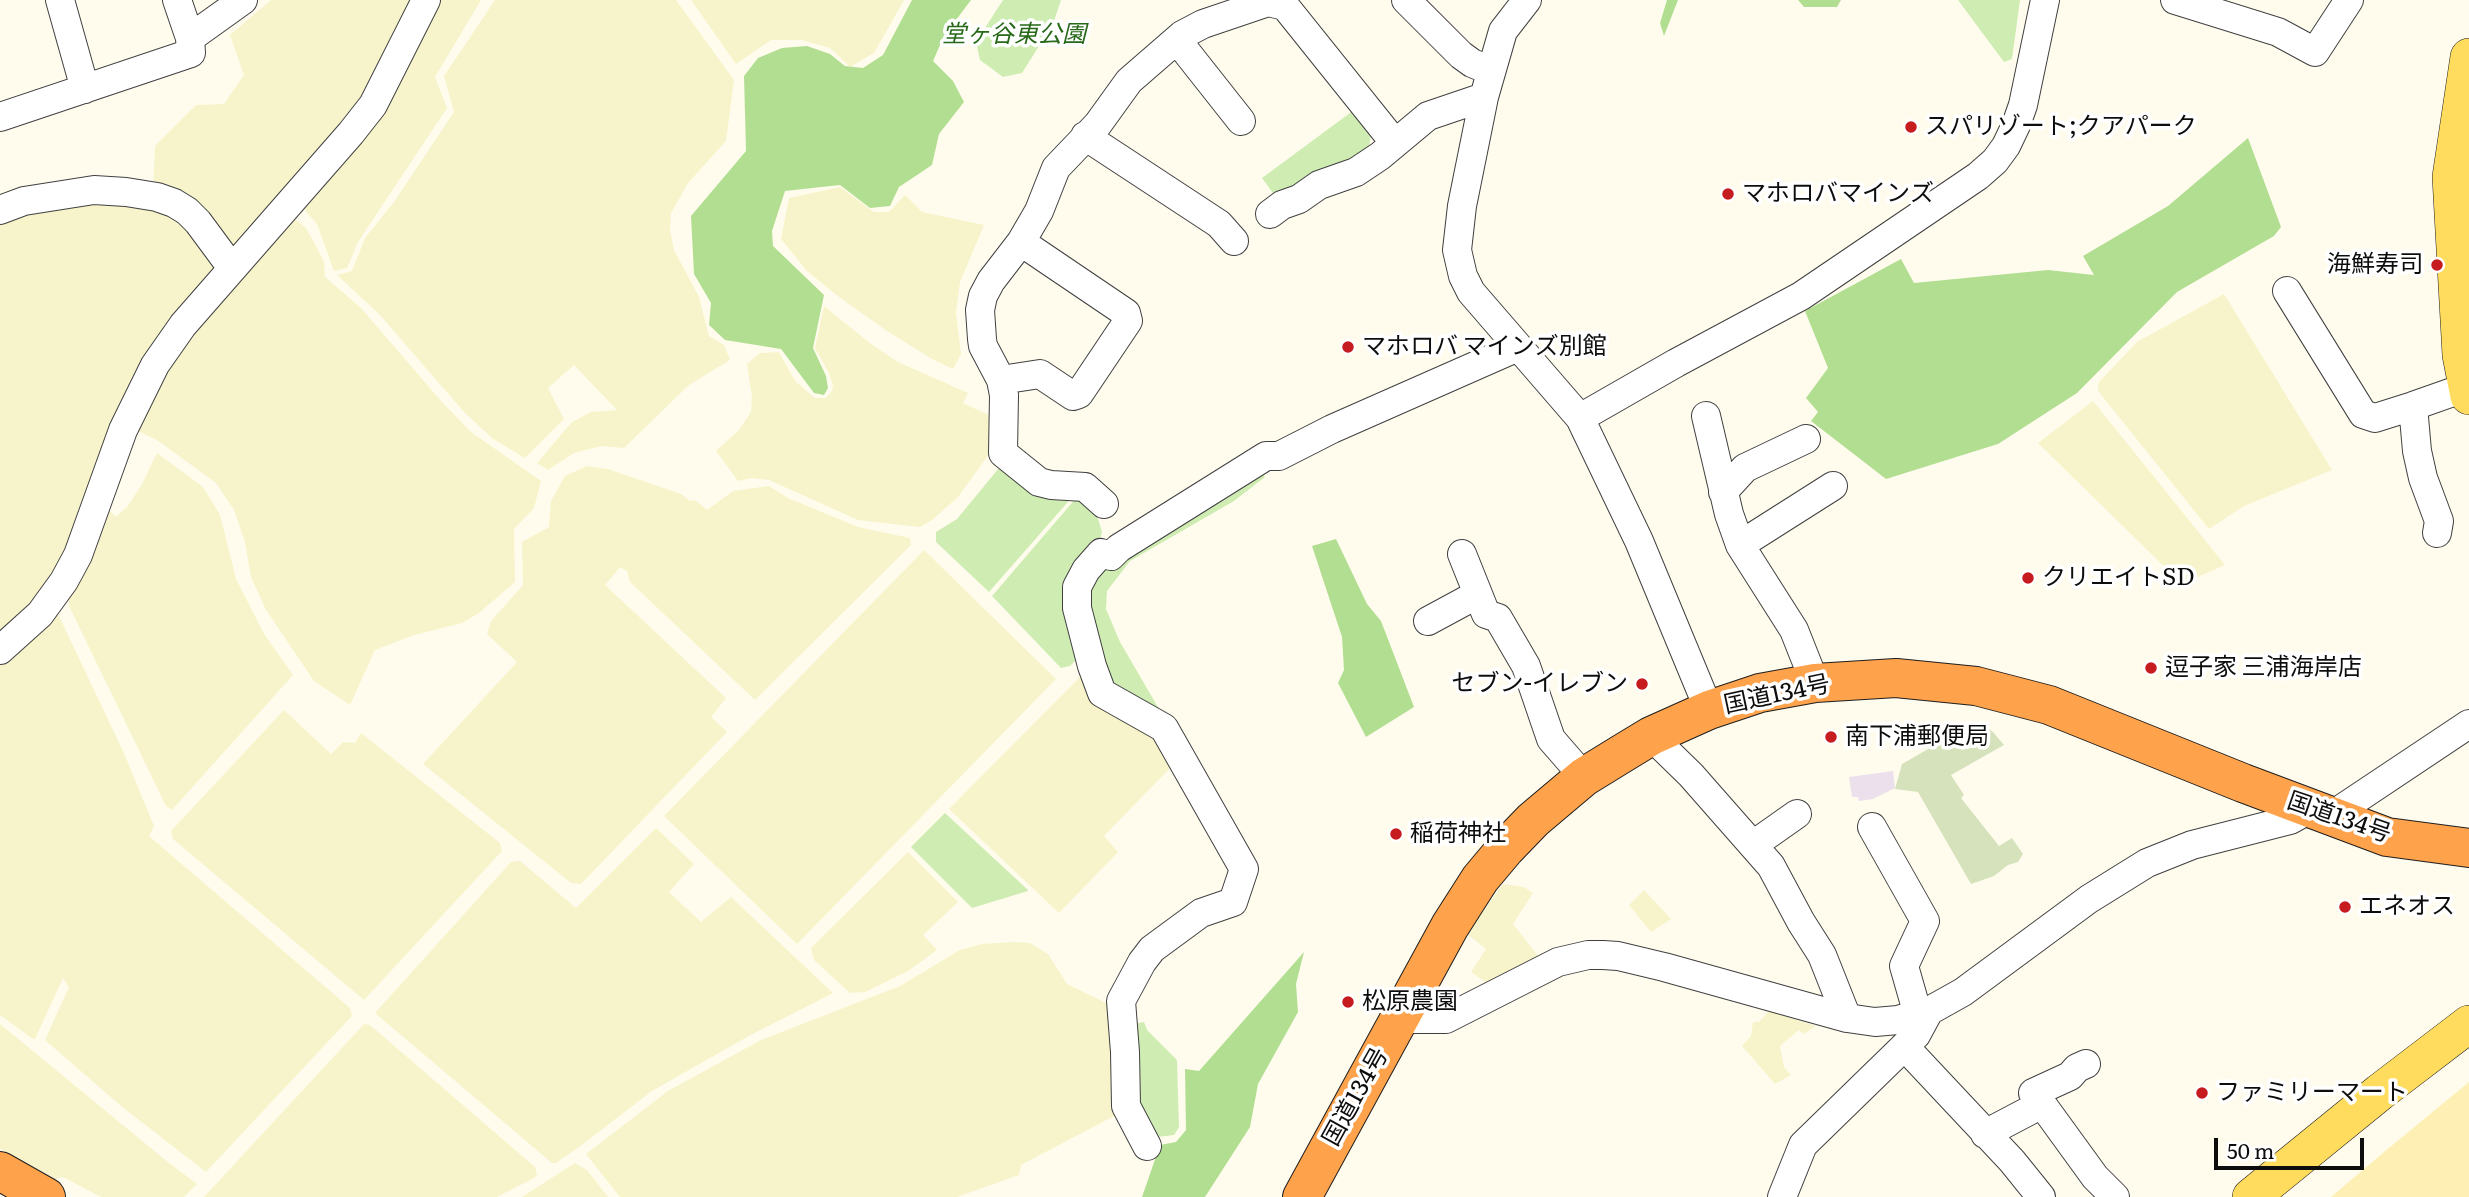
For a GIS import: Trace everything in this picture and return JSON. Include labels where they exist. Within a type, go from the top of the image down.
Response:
[{"type":"highway","name":"国道134号","points":[[1301,1197],[1450,926],[1480,879],[1533,820],[1584,777],[1651,736],[1709,710],[1760,693],[1815,683],[1896,678],[1976,686],[2014,695],[2090,720],[2320,813],[2387,837],[2469,848]]},
{"type":"highway","points":[[0,1171],[46,1197]]},
{"type":"main road","points":[[2468,391],[2461,355],[2451,177],[2463,140],[2469,57]]},
{"type":"main road","points":[[2251,1197],[2469,1024]]},
{"type":"street","points":[[60,0],[85,89]]},
{"type":"street","points":[[0,117],[191,53],[190,38],[177,0]]},
{"type":"street","points":[[190,38],[243,0]]},
{"type":"street","points":[[0,650],[40,614],[64,581],[78,555],[123,430],[155,365],[183,325],[373,105],[426,0]]},
{"type":"street","points":[[1406,0],[1472,63],[1488,84]]},
{"type":"street","points":[[1580,418],[1801,296],[1978,176],[1995,161],[2006,146],[2023,105],[2045,0]]},
{"type":"street","points":[[2175,0],[2237,8],[2315,52],[2349,0]]},
{"type":"street","points":[[1524,1],[1503,31],[1488,84],[1462,206],[1457,250],[1463,276],[1471,292],[1580,418],[1639,541],[1709,710]]},
{"type":"street","points":[[1104,504],[1084,487],[1039,482],[1003,453],[1004,395],[1001,380],[983,346],[980,310],[983,296],[1039,211],[1056,168],[1110,110],[1129,81],[1177,40],[1203,24],[1262,2],[1286,6],[1394,142]]},
{"type":"street","points":[[1177,40],[1242,121]]},
{"type":"street","points":[[1269,214],[1319,185],[1356,172],[1380,156],[1428,116],[1488,84]]},
{"type":"street","points":[[1085,136],[1143,183],[1201,222],[1219,225],[1234,241]]},
{"type":"street","points":[[0,210],[24,201],[94,190],[156,197],[187,211],[232,268]]},
{"type":"street","points":[[1001,380],[1040,374],[1073,396],[1079,394],[1128,321],[1126,313],[1021,242]]},
{"type":"street","points":[[2287,291],[2364,414],[2375,418],[2468,391]]},
{"type":"street","points":[[1147,1146],[1126,1106],[1121,1001],[1142,962],[1153,950],[1201,913],[1233,902],[1244,869],[1164,728],[1102,693],[1077,608],[1077,587],[1086,570],[1101,553],[1111,556],[1119,548],[1266,456],[1279,456],[1332,429],[1517,347]]},
{"type":"street","points":[[2413,406],[2417,451],[2423,478],[2439,520],[2437,533]]},
{"type":"street","points":[[1706,416],[1723,492],[1740,545],[1794,630],[1815,683]]},
{"type":"street","points":[[1723,492],[1745,468],[1806,439]]},
{"type":"street","points":[[1740,545],[1833,486]]},
{"type":"street","points":[[1462,554],[1486,614],[1498,618],[1526,666],[1552,739],[1584,777]]},
{"type":"street","points":[[1428,621],[1478,593]]},
{"type":"street","points":[[1399,1019],[1446,1019],[1558,962],[1588,955],[1618,956],[1664,967],[1847,1018],[1886,1021],[1923,1013],[1963,992],[2089,900],[2147,863],[2192,845],[2320,813],[2469,724]]},
{"type":"street","points":[[1651,736],[1691,775],[1771,866],[1822,955],[1847,1018]]},
{"type":"street","points":[[1753,845],[1797,814]]},
{"type":"street","points":[[1782,1197],[1803,1145],[1919,1032],[1923,1013],[1904,966],[1925,921],[1908,905],[1876,845]]},
{"type":"street","points":[[1905,1046],[2042,1197]]},
{"type":"street","points":[[2086,1064],[2077,1068],[2070,1076],[2033,1093],[2095,1177],[2115,1197]]},
{"type":"street","points":[[1985,1134],[2042,1104]]},
{"type":"shaded area","points":[[271,0],[414,0],[361,103],[230,254],[153,191],[155,146],[196,105],[224,104],[244,75],[230,35]]},
{"type":"shaded area","points":[[441,0],[481,0],[435,77],[447,108],[358,242],[347,268],[334,271],[317,224],[302,207],[409,62]]},
{"type":"shaded area","points":[[495,0],[676,0],[734,80],[726,141],[688,183],[671,213],[670,230],[674,250],[699,297],[709,336],[724,345],[730,360],[689,385],[624,448],[601,446],[574,453],[548,470],[537,463],[572,422],[591,412],[617,410],[574,365],[548,388],[564,419],[525,458],[493,439],[464,412],[379,314],[337,275],[352,271],[365,238],[394,202],[454,112],[444,76]]},
{"type":"shaded area","points":[[691,0],[904,0],[874,53],[850,67],[830,48],[802,40],[771,40],[736,64]]},
{"type":"shaded area","points":[[840,187],[874,212],[889,212],[905,195],[922,212],[984,225],[960,282],[956,312],[961,354],[953,369],[887,331],[839,297],[807,271],[781,239],[789,198]]},
{"type":"shaded area","points":[[98,197],[173,210],[218,265],[62,566],[28,613],[0,637],[0,220]]},
{"type":"shaded area","points":[[291,216],[306,228],[324,262],[325,277],[361,308],[442,402],[471,432],[541,481],[534,508],[514,529],[515,582],[479,613],[462,623],[414,635],[375,650],[350,705],[314,681],[266,610],[251,577],[245,542],[234,510],[216,483],[157,440],[136,430],[177,346]]},
{"type":"shaded area","points":[[2224,294],[2332,470],[2244,506],[2209,529],[2098,391],[2099,382],[2137,342]]},
{"type":"shaded area","points":[[824,306],[898,362],[968,393],[963,403],[993,417],[993,445],[987,457],[958,497],[920,527],[858,520],[769,480],[751,478],[738,481],[716,451],[739,430],[751,412],[752,397],[747,364],[760,353],[779,352],[795,381],[815,398],[826,398],[832,391],[830,375],[815,348]]},
{"type":"shaded area","points":[[2093,401],[2225,565],[2182,584],[2038,443]]},
{"type":"shaded area","points":[[157,453],[203,487],[220,515],[236,579],[264,634],[293,675],[172,810],[166,806],[69,606],[68,593],[105,507],[116,517],[127,507]]},
{"type":"shaded area","points":[[587,466],[608,469],[681,494],[690,501],[695,500],[707,510],[733,491],[769,486],[788,498],[858,527],[910,538],[911,545],[755,700],[630,582],[627,571],[620,567],[605,585],[726,698],[711,717],[727,732],[581,884],[571,883],[423,764],[517,662],[487,634],[491,621],[523,585],[522,542],[549,527],[551,501],[565,476]]},
{"type":"shaded area","points":[[924,550],[1056,679],[797,944],[664,816]]},
{"type":"shaded area","points":[[57,612],[123,751],[154,826],[149,836],[350,1008],[352,1016],[206,1172],[121,1106],[45,1040],[69,987],[63,978],[35,1039],[0,1015],[0,659]]},
{"type":"shaded area","points":[[1080,677],[1088,680],[1154,732],[1172,766],[1104,836],[1118,852],[1059,913],[949,809]]},
{"type":"shaded area","points":[[284,710],[331,754],[343,742],[355,743],[361,733],[500,843],[502,851],[364,1000],[173,839],[171,831]]},
{"type":"shaded area","points":[[1893,771],[1895,788],[1873,799],[1859,801],[1858,797],[1852,797],[1849,777]]},
{"type":"shaded area","points":[[656,828],[694,864],[669,892],[701,922],[731,897],[833,993],[747,1037],[652,1091],[579,1147],[552,1163],[375,1013],[511,862],[520,861],[576,908]]},
{"type":"shaded area","points":[[908,852],[958,902],[923,935],[937,950],[908,971],[865,992],[850,993],[814,960],[811,948]]},
{"type":"shaded area","points":[[1503,884],[1524,887],[1533,893],[1513,924],[1539,957],[1490,985],[1471,972],[1486,949],[1467,934]]},
{"type":"shaded area","points":[[1644,890],[1671,919],[1651,932],[1629,905]]},
{"type":"shaded area","points":[[1030,943],[1048,954],[1067,984],[1110,1005],[1116,1115],[1021,1165],[1019,1175],[957,1197],[620,1197],[586,1154],[668,1091],[761,1040],[900,986],[960,950],[982,944]]},
{"type":"shaded area","points":[[1769,1011],[1816,1026],[1804,1034],[1799,1030],[1780,1046],[1784,1067],[1791,1075],[1775,1084],[1742,1046],[1751,1036],[1753,1022],[1759,1022]]},
{"type":"shaded area","points":[[0,1024],[197,1184],[184,1197],[101,1197],[63,1177],[56,1179],[0,1149]]},
{"type":"shaded area","points":[[364,1024],[370,1025],[535,1167],[537,1175],[497,1197],[204,1197]]},
{"type":"shaded area","points":[[575,1163],[587,1170],[608,1197],[522,1197]]},
{"type":"green space","points":[[912,0],[971,0],[944,36],[933,61],[953,81],[964,102],[939,134],[932,165],[899,187],[890,206],[870,208],[840,185],[785,191],[772,231],[773,246],[824,295],[813,348],[826,376],[828,388],[824,395],[814,393],[781,349],[725,340],[709,325],[711,303],[694,274],[691,216],[746,151],[744,76],[758,58],[782,48],[807,46],[830,54],[845,66],[863,68],[883,55]]},
{"type":"green space","name":"堂ヶ谷東公園","points":[[1003,0],[1061,0],[1053,24],[1022,73],[1003,77],[980,60],[976,42]]},
{"type":"green space","points":[[1667,0],[1678,0],[1664,36],[1660,23]]},
{"type":"green space","points":[[1798,0],[1841,0],[1837,7],[1804,7]]},
{"type":"green space","points":[[1958,0],[2020,0],[2012,59],[2004,62]]},
{"type":"green space","points":[[1354,110],[1371,133],[1368,156],[1275,196],[1262,178]]},
{"type":"green space","points":[[2248,138],[2281,227],[2274,236],[2177,292],[2077,393],[1998,444],[1886,479],[1811,421],[1818,412],[1806,398],[1828,368],[1805,311],[1901,259],[1914,283],[2048,270],[2094,275],[2083,256],[2168,206]]},
{"type":"green space","points":[[1257,465],[1265,477],[1234,501],[1130,561],[1107,591],[1106,609],[1120,642],[1166,721],[1106,689],[1083,582]]},
{"type":"green space","points":[[999,468],[1011,469],[1074,495],[989,592],[936,542],[936,532],[957,519]]},
{"type":"green space","points":[[1077,497],[1096,512],[1102,532],[1097,549],[1082,654],[1070,666],[1061,668],[992,596]]},
{"type":"green space","points":[[1336,539],[1367,604],[1381,621],[1414,707],[1366,737],[1338,683],[1344,670],[1342,637],[1312,546]]},
{"type":"green space","points":[[1977,721],[1993,732],[2004,745],[1951,775],[1964,795],[1961,798],[1999,846],[2012,838],[2023,854],[2018,862],[2008,865],[1994,876],[1971,884],[1918,792],[1895,789],[1902,764]]},
{"type":"green space","points":[[945,813],[1028,891],[972,908],[911,847]]},
{"type":"green space","points":[[1304,952],[1296,984],[1298,1012],[1258,1084],[1250,1127],[1205,1197],[1142,1197],[1160,1145],[1176,1142],[1186,1130],[1185,1069],[1199,1071]]},
{"type":"green space","points":[[1144,1022],[1147,1030],[1177,1060],[1179,1127],[1174,1135],[1157,1137],[1137,1102],[1134,1024]]},
{"type":"sand","points":[[2469,1082],[2469,1197],[2331,1197],[2384,1152]]},
{"type":"place","name":"スパリゾート;クアパーク","points":[[1911,127]]},
{"type":"place","name":"マホロバマインズ","points":[[1728,194]]},
{"type":"place","name":"海鮮寿司","points":[[2437,265]]},
{"type":"place","name":"マホロバ マインズ別館","points":[[1348,347]]},
{"type":"place","name":"クリエイトSD","points":[[2028,578]]},
{"type":"place","name":"逗子家 三浦海岸店","points":[[2151,668]]},
{"type":"place","name":"セブン-イレブン","points":[[1642,684]]},
{"type":"place","name":"南下浦郵便局","points":[[1831,737]]},
{"type":"place","name":"稲荷神社","points":[[1396,834]]},
{"type":"place","name":"エネオス","points":[[2345,907]]},
{"type":"place","name":"松原農園","points":[[1348,1002]]},
{"type":"place","name":"ファミリーマート","points":[[2202,1093]]}]
